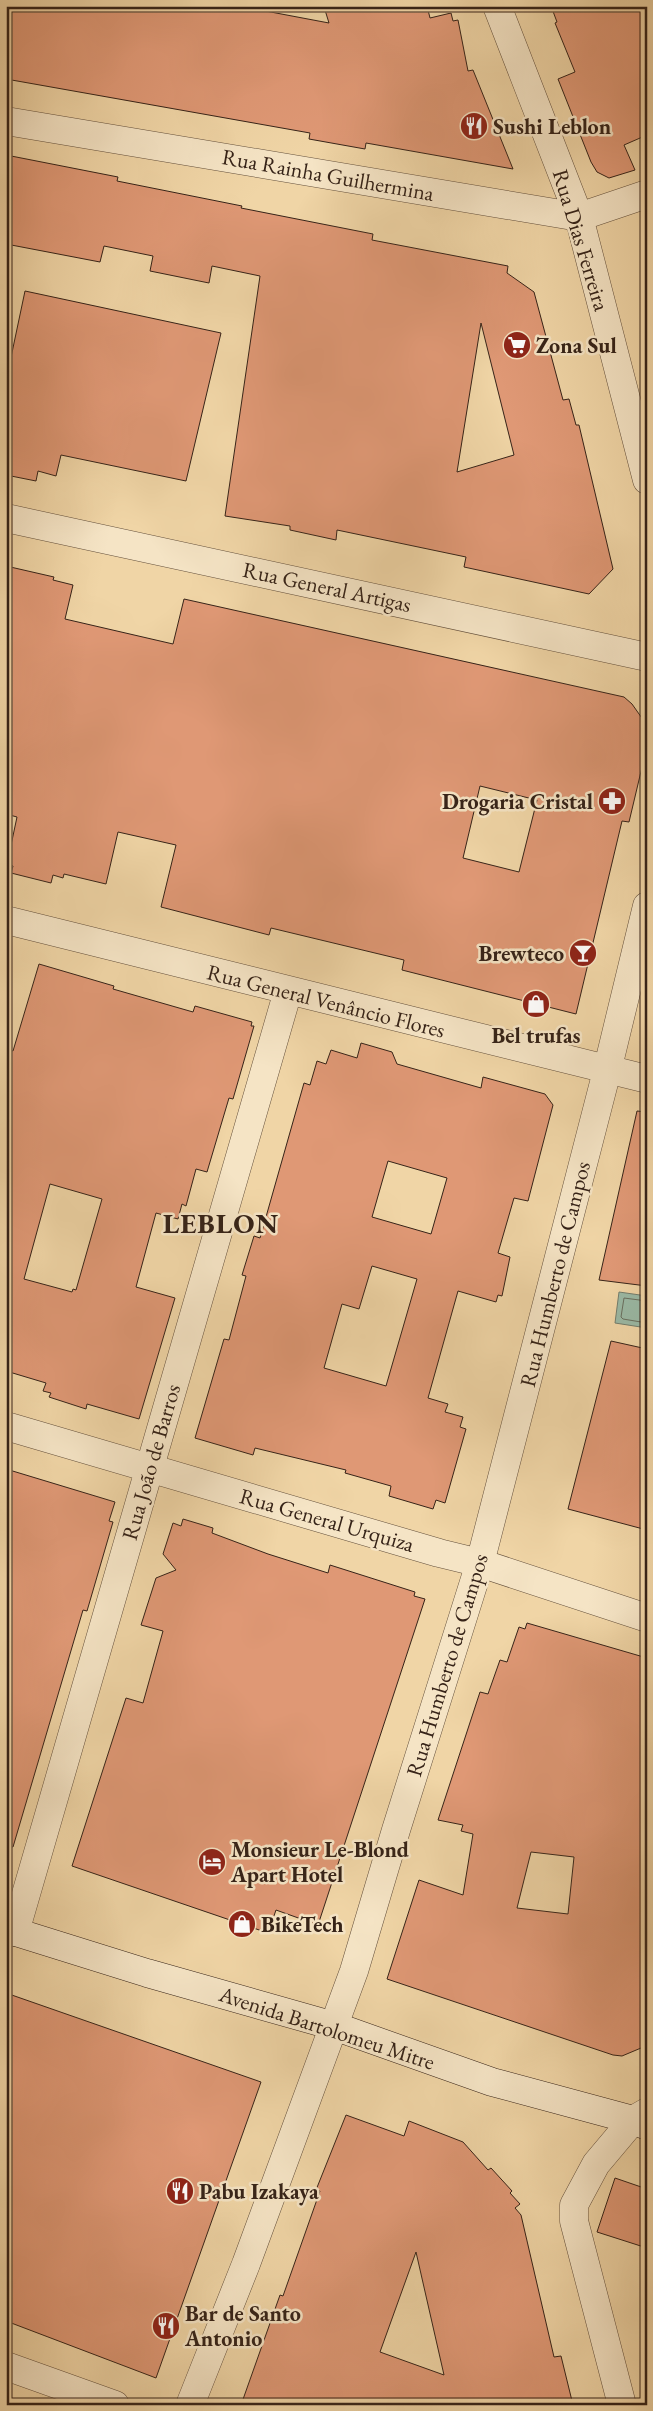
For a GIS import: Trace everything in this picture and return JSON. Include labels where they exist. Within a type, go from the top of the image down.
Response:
[{"type":"street","name":"Rua Dias Ferreira","points":[[497,6],[579,217],[647,480]]},
{"type":"street","name":"Rua Rainha Guilhermina","points":[[6,121],[579,217],[647,194]]},
{"type":"street","name":"Rua General Artigas","points":[[6,518],[647,657]]},
{"type":"street","name":"Rua Humberto de Campos","points":[[190,2405],[246,2264],[354,1971],[480,1563],[607,1071],[647,906]]},
{"type":"street","name":"Rua General Venâncio Flores","points":[[6,920],[607,1071],[647,1079]]},
{"type":"street","name":"Rua João de Barros","points":[[11,1931],[150,1468],[288,991]]},
{"type":"street","name":"Rua General Urquiza","points":[[6,1426],[439,1553],[480,1563],[647,1618]]},
{"type":"street","name":"Avenida Bartolomeu Mitre","points":[[11,1931],[334,2026],[492,2082],[642,2119]]},
{"type":"street","points":[[622,2405],[574,2221],[574,2205],[596,2164],[642,2119]]},
{"type":"street","points":[[6,2366],[115,2405]]},
{"type":"water","points":[[619,1292],[647,1296],[647,1328],[615,1323]]},
{"type":"building","points":[[6,6],[239,6],[329,23],[325,10],[338,6],[427,6],[430,18],[451,13],[453,21],[458,20],[468,71],[473,70],[513,169],[366,143],[365,149],[309,139],[310,133],[6,79]]},
{"type":"building","points":[[551,6],[647,6],[647,135],[624,145],[635,170],[609,178],[597,172],[591,162],[558,79],[575,72],[555,23],[557,22]]},
{"type":"building","points":[[6,155],[118,177],[117,181],[242,206],[241,208],[373,234],[372,240],[508,266],[507,273],[534,292],[563,400],[569,399],[576,425],[579,425],[613,569],[589,594],[464,567],[466,557],[337,530],[336,540],[290,530],[290,526],[225,516],[260,276],[212,266],[209,283],[150,271],[153,256],[104,246],[100,262],[6,244]],"holes":[[[481,323],[514,455],[457,472]]]},
{"type":"building","points":[[25,291],[221,333],[186,481],[61,455],[56,476],[38,471],[36,481],[6,475],[6,381]]},
{"type":"building","points":[[6,566],[54,577],[53,580],[73,585],[65,619],[173,644],[184,599],[624,697],[632,704],[647,728],[647,764],[643,763],[629,822],[622,821],[576,1014],[402,970],[404,960],[271,928],[269,935],[161,907],[176,845],[118,832],[106,884],[64,874],[63,878],[53,875],[51,883],[11,873],[13,866],[7,864],[17,817],[6,814]],"holes":[[[480,786],[537,800],[519,872],[463,858]]]},
{"type":"building","points":[[39,964],[114,986],[113,989],[193,1012],[195,1006],[252,1022],[251,1026],[254,1026],[233,1099],[229,1098],[207,1172],[196,1169],[186,1206],[182,1204],[178,1219],[156,1213],[136,1287],[175,1298],[139,1419],[87,1404],[86,1409],[49,1397],[51,1393],[43,1391],[46,1383],[6,1371],[6,1049],[13,1051]],"holes":[[[50,1184],[102,1199],[76,1290],[73,1289],[72,1292],[24,1279]]]},
{"type":"building","points":[[361,1043],[392,1052],[397,1064],[481,1088],[483,1077],[545,1094],[553,1105],[528,1201],[514,1198],[498,1253],[510,1257],[502,1296],[498,1295],[496,1302],[458,1291],[428,1398],[448,1404],[445,1412],[463,1417],[460,1427],[466,1429],[445,1503],[436,1500],[433,1509],[389,1496],[391,1486],[345,1473],[346,1470],[255,1448],[253,1455],[195,1438],[224,1339],[229,1340],[246,1276],[242,1275],[254,1236],[260,1238],[304,1083],[310,1085],[317,1061],[326,1064],[331,1050],[357,1058]],"holes":[[[388,1161],[447,1178],[431,1234],[372,1217]],[[372,1266],[417,1279],[386,1386],[324,1368],[342,1304],[359,1309]]]},
{"type":"building","points":[[637,1111],[647,1112],[647,1286],[599,1280]]},
{"type":"building","points":[[611,1341],[647,1349],[647,1530],[568,1509]]},
{"type":"building","points":[[6,1469],[115,1502],[109,1521],[113,1522],[87,1611],[83,1610],[13,1847],[6,1846]]},
{"type":"building","points":[[183,1519],[213,1528],[212,1533],[268,1554],[328,1573],[330,1565],[415,1592],[414,1596],[425,1599],[318,1925],[276,1910],[268,1933],[72,1866],[126,1698],[143,1703],[163,1631],[141,1625],[156,1578],[176,1570],[163,1554],[173,1523],[181,1526]]},
{"type":"building","points":[[527,1623],[647,1658],[647,2043],[641,2048],[622,2056],[613,2055],[387,1979],[419,1880],[463,1895],[473,1834],[461,1831],[463,1825],[438,1820],[480,1692],[488,1694],[500,1660],[507,1662],[519,1627],[525,1629]],"holes":[[[531,1852],[574,1857],[568,1914],[517,1908]]]},
{"type":"building","points":[[6,1993],[261,2082],[156,2378],[6,2321]]},
{"type":"building","points":[[346,2115],[404,2136],[409,2121],[463,2142],[488,2170],[491,2168],[512,2191],[510,2193],[520,2204],[515,2208],[521,2215],[554,2357],[561,2356],[573,2405],[241,2405],[280,2295],[283,2296],[320,2191],[316,2190]],"holes":[[[416,2252],[444,2375],[380,2352]]]},
{"type":"building","points":[[615,2178],[647,2189],[647,2248],[597,2232]]},
{"type":"place","name":"Sushi Leblon","points":[[474,126]]},
{"type":"place","name":"Zona Sul","points":[[517,345]]},
{"type":"place","name":"Drogaria Cristal","points":[[612,801]]},
{"type":"place","name":"Brewteco","points":[[583,953]]},
{"type":"place","name":"Bel trufas","points":[[536,1004]]},
{"type":"place","name":"Monsieur Le-Blond Apart Hotel","points":[[212,1862]]},
{"type":"place","name":"BikeTech","points":[[242,1924]]},
{"type":"place","name":"Pabu Izakaya","points":[[180,2191]]},
{"type":"place","name":"Bar de Santo Antonio","points":[[166,2326]]},
{"type":"district","name":"LEBLON","points":[[221,1223]]}]
